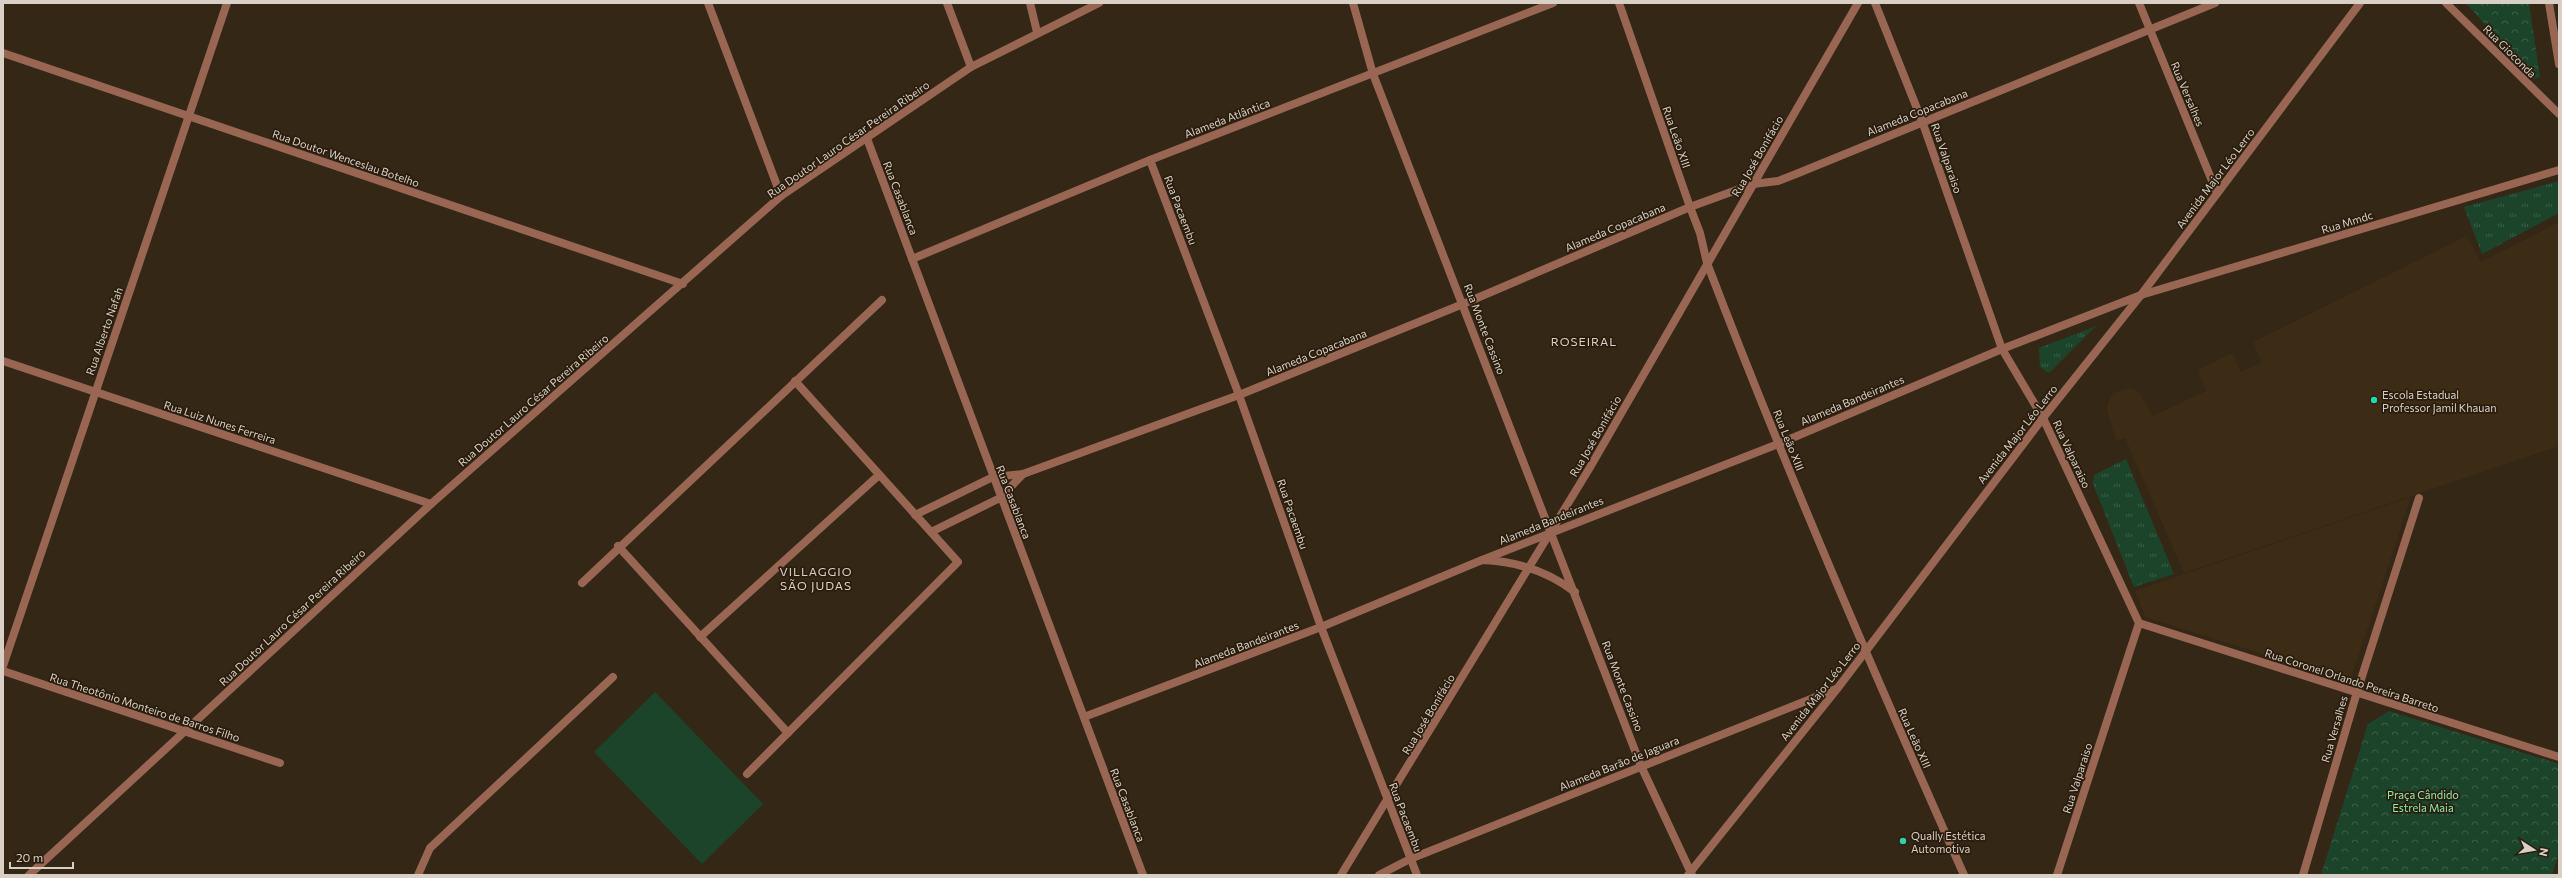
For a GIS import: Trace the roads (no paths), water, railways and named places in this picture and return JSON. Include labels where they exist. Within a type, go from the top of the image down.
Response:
[{"type":"street","name":"Rua Alberto Nafah","points":[[3,666],[227,3]]},
{"type":"street","points":[[708,3],[781,196]]},
{"type":"street","points":[[947,3],[971,67]]},
{"type":"street","points":[[1030,3],[1037,32]]},
{"type":"street","name":"Rua Doutor Lauro César Pereira Ribeiro","points":[[29,875],[431,504],[683,284],[781,196],[866,136],[971,67],[1037,32],[1099,3]]},
{"type":"street","name":"Rua Monte Cassino","points":[[1353,3],[1373,74],[1464,304],[1641,766],[1690,874]]},
{"type":"street","name":"Alameda Atlântica","points":[[912,259],[1150,160],[1552,3]]},
{"type":"street","name":"Rua Leão XIII","points":[[1619,3],[1700,232],[1707,263],[1778,444],[1865,652],[1964,875]]},
{"type":"street","name":"Rua José Bonifácio","points":[[1341,875],[1388,801],[1530,567],[1858,3]]},
{"type":"street","name":"Rua Valparaiso","points":[[1875,3],[1922,121],[2002,349],[2043,418],[2139,623],[2057,875]]},
{"type":"street","name":"Rua Versalhes","points":[[2139,3],[2217,193]]},
{"type":"street","name":"Alameda Copacabana","points":[[993,477],[1023,474],[1239,396],[1464,304],[1690,207],[1753,184],[1778,181],[1922,121],[2150,32],[2215,3]]},
{"type":"street","name":"Avenida Major Léo Lerro","points":[[1690,874],[1837,689],[2043,418],[2141,295],[2360,3]]},
{"type":"street","name":"Rua Gioconda","points":[[2446,3],[2559,114]]},
{"type":"street","points":[[2549,3],[2559,64]]},
{"type":"street","name":"Rua Doutor Wenceslau Botelho","points":[[3,53],[683,284]]},
{"type":"street","name":"Rua Casablanca","points":[[866,136],[1000,498],[1143,875]]},
{"type":"street","name":"Rua Pacaembu","points":[[1150,160],[1239,396],[1321,628],[1417,875]]},
{"type":"street","name":"Rua Mmdc","points":[[2141,295],[2559,170]]},
{"type":"street","name":"Alameda Bandeirantes","points":[[1084,717],[1321,628],[1551,531],[1778,444],[2002,349],[2141,295]]},
{"type":"street","points":[[582,583],[618,546],[882,300]]},
{"type":"street","name":"Rua Luiz Nunes Ferreira","points":[[3,361],[431,504]]},
{"type":"street","points":[[747,774],[958,562],[795,381]]},
{"type":"street","name":"Alameda Copacabana","points":[[931,532],[1000,498],[1023,474]]},
{"type":"street","points":[[700,637],[879,475]]},
{"type":"street","points":[[915,515],[993,477]]},
{"type":"street","name":"Rua Versalhes","points":[[2303,875],[2357,692],[2419,498]]},
{"type":"street","points":[[618,546],[788,733]]},
{"type":"street","name":"Alameda Bandeirantes","points":[[1482,560],[1502,560],[1530,567]]},
{"type":"street","points":[[1530,567],[1564,584],[1575,592]]},
{"type":"street","name":"Rua Coronel Orlando Pereira Barreto","points":[[2139,623],[2559,757]]},
{"type":"street","name":"Rua Theotônio Monteiro de Barros Filho","points":[[3,671],[280,763]]},
{"type":"street","points":[[418,875],[430,848],[612,677]]},
{"type":"street","name":"Alameda Barão de Jaguara","points":[[1410,859],[1837,689]]},
{"type":"street","points":[[1379,875],[1410,859]]},
{"type":"place","name":"Escola Estadual Professor Jamil Khauan","points":[[2374,400]]},
{"type":"place","name":"Qually Estética Automotiva","points":[[1903,841]]},
{"type":"district","name":"ROSEIRAL","points":[[1584,341]]},
{"type":"district","name":"VILLAGGIO SÃO JUDAS","points":[[816,578]]},
{"type":"park label","name":"Praça Cândido Estrela Maia","points":[[2423,800]]}]
